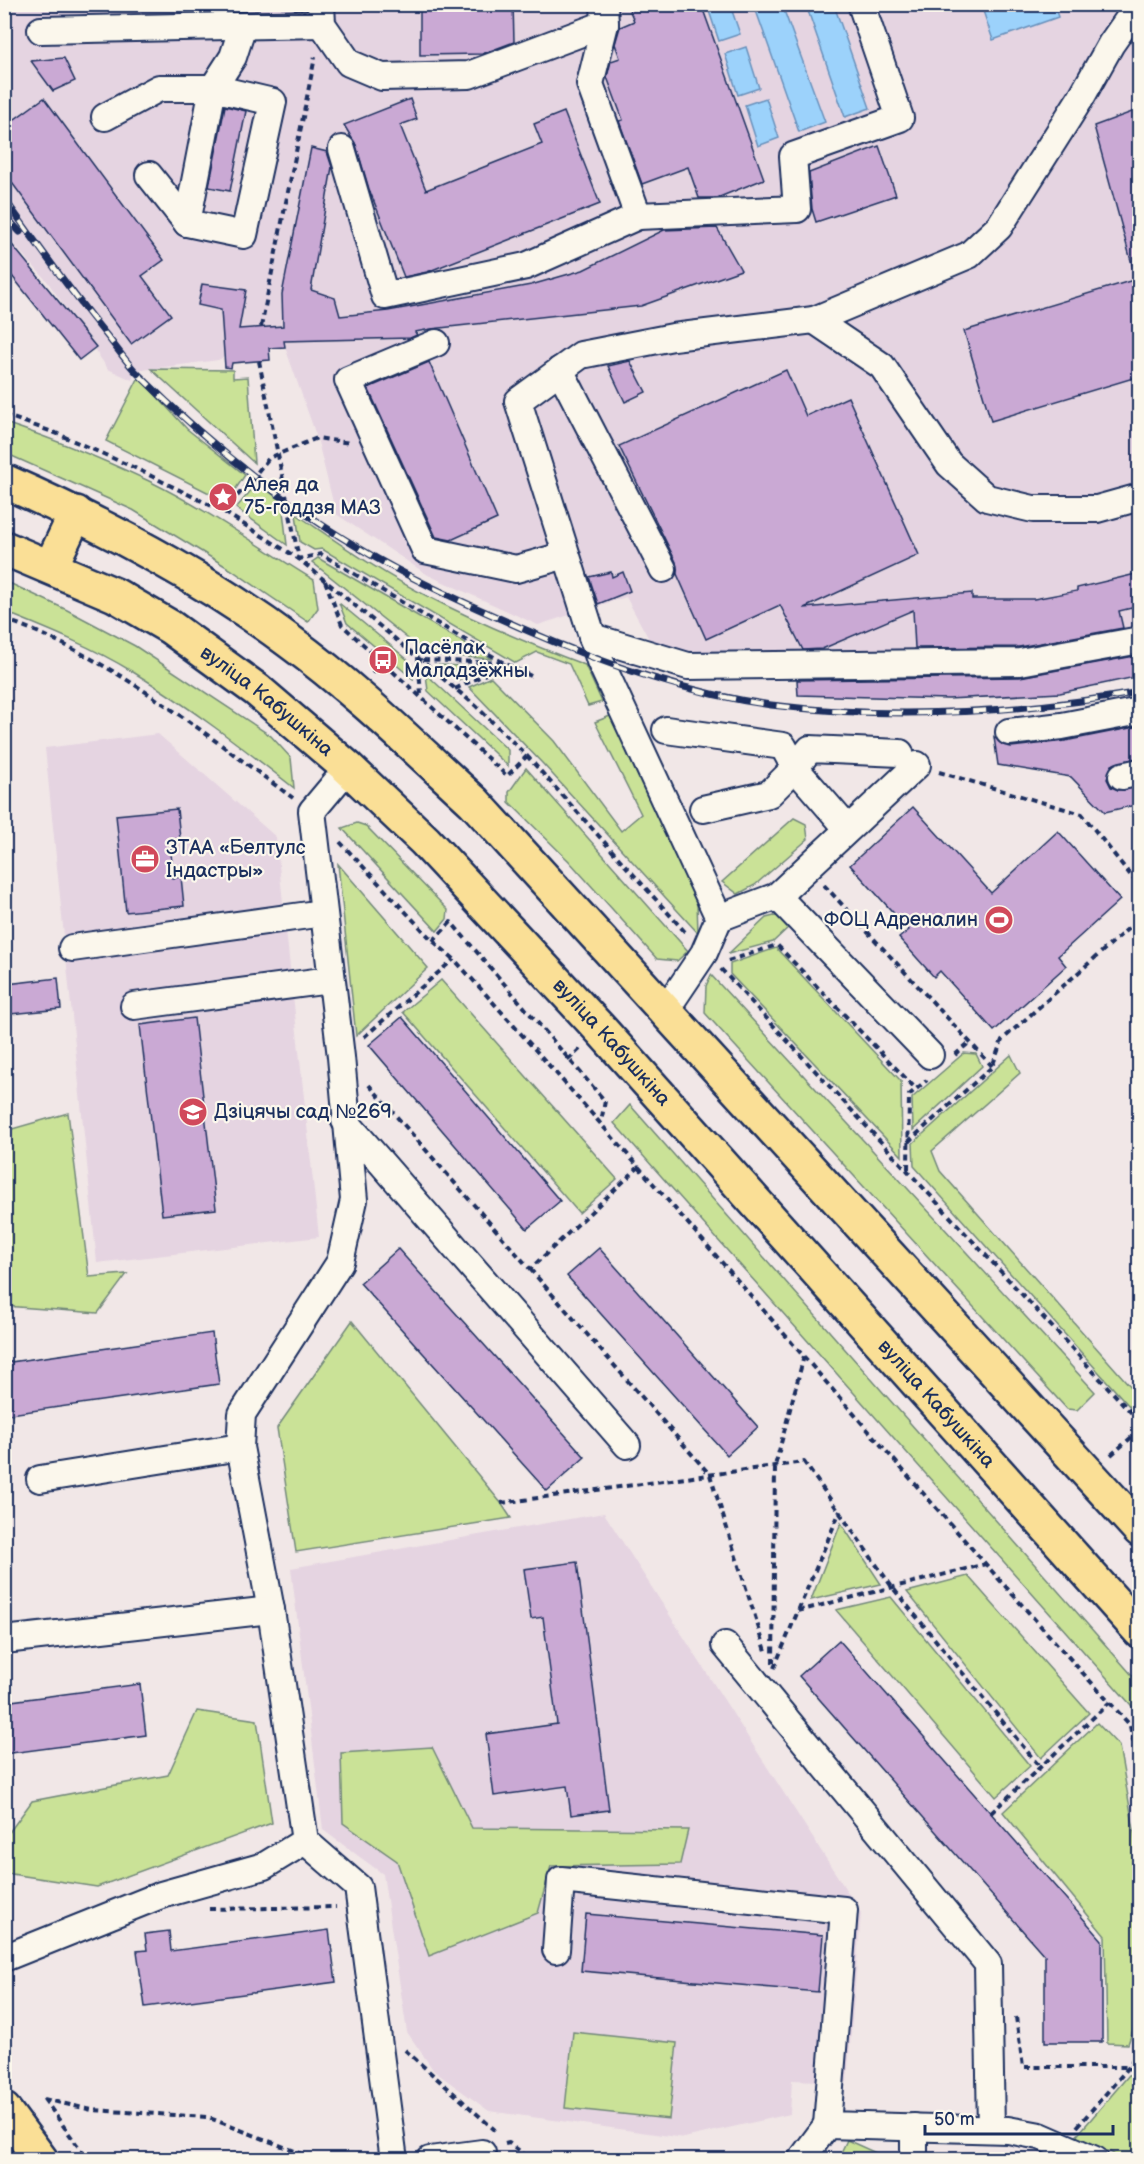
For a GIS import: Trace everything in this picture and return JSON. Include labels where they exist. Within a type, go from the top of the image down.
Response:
[{"type":"main road","points":[[4,481],[76,513],[194,578],[289,641],[378,714],[474,802],[1140,1530]]},
{"type":"main road","points":[[51,566],[76,513]]},
{"type":"main road","name":"вуліца Кабушкіна","points":[[4,548],[115,595],[170,627],[257,690],[348,768],[480,897],[1140,1631]]},
{"type":"main road","points":[[4,2110],[41,2160]]},
{"type":"lane","points":[[342,148],[385,296],[526,266],[638,216],[797,209],[793,156],[900,118],[861,4]]},
{"type":"lane","points":[[719,918],[600,661],[518,401],[581,355],[662,339],[814,320],[969,255],[999,227],[1082,96],[1111,44],[1139,4]]},
{"type":"lane","points":[[41,30],[243,26],[322,14],[349,63],[382,77],[469,75],[604,14]]},
{"type":"lane","points":[[604,14],[590,84],[638,216]]},
{"type":"lane","points":[[187,223],[213,88],[233,57],[243,26]]},
{"type":"lane","points":[[105,117],[159,88],[213,88],[273,102],[244,235],[187,223],[149,175]]},
{"type":"lane","points":[[814,320],[882,366],[949,464],[987,498],[1033,510],[1097,508],[1140,497]]},
{"type":"lane","points":[[436,343],[348,380],[425,550],[516,569],[566,555]]},
{"type":"lane","points":[[561,370],[663,569]]},
{"type":"lane","points":[[592,637],[688,666],[1020,662],[1140,640]]},
{"type":"lane","points":[[1009,732],[1062,726],[1140,711]]},
{"type":"lane","points":[[666,730],[783,746],[795,768],[847,828]]},
{"type":"lane","points":[[703,808],[769,794],[810,749],[909,759]]},
{"type":"lane","points":[[665,1011],[704,953],[719,918],[777,896],[847,828],[909,759]]},
{"type":"lane","points":[[348,768],[312,812],[330,980],[341,1057],[345,1121],[354,1200],[340,1262],[242,1414],[240,1447],[271,1610],[305,1841],[358,1887],[394,2160]]},
{"type":"lane","points":[[777,896],[936,1064]]},
{"type":"lane","points":[[72,948],[323,912]]},
{"type":"lane","points":[[134,1006],[330,980]]},
{"type":"lane","points":[[345,1121],[627,1445]]},
{"type":"lane","points":[[40,1479],[240,1447]]},
{"type":"lane","points":[[4,1640],[271,1610]]},
{"type":"lane","points":[[725,1645],[988,1964],[991,2129]]},
{"type":"lane","points":[[4,1958],[161,1895],[264,1866],[305,1841]]},
{"type":"lane","points":[[556,1950],[561,1880],[844,1910],[827,2126],[801,2160]]},
{"type":"lane","points":[[827,2126],[991,2129],[1040,2136],[1095,2160]]},
{"type":"lane","points":[[914,2127],[914,2160]]},
{"type":"lane","points":[[430,2160],[482,2152]]},
{"type":"path","points":[[261,327],[322,14]]},
{"type":"path","points":[[259,361],[299,559]]},
{"type":"path","points":[[4,415],[58,434],[224,512],[299,559],[455,688],[527,756],[704,953]]},
{"type":"path","points":[[224,512],[269,458],[317,438],[379,448]]},
{"type":"path","points":[[299,559],[321,554],[505,663],[531,676]]},
{"type":"path","points":[[325,580],[342,625],[507,776],[527,756]]},
{"type":"path","points":[[4,619],[36,630],[139,687],[312,812],[433,941],[454,959],[601,1122],[986,1564],[1140,1736]]},
{"type":"path","points":[[420,658],[505,663]]},
{"type":"path","points":[[420,658],[421,695]]},
{"type":"path","points":[[455,688],[505,663]]},
{"type":"path","points":[[909,759],[1082,814],[1140,887]]},
{"type":"path","points":[[807,867],[971,1041],[992,1067]]},
{"type":"path","points":[[908,1142],[992,1067],[1002,1040],[1140,918]]},
{"type":"path","points":[[433,941],[451,922],[605,1101],[601,1122]]},
{"type":"path","points":[[916,1089],[777,945],[716,964],[1140,1422]]},
{"type":"path","points":[[454,959],[341,1057],[353,1067],[710,1475],[773,1672]]},
{"type":"path","points":[[908,1170],[909,1095],[936,1064],[971,1041]]},
{"type":"path","points":[[530,1269],[639,1166]]},
{"type":"path","points":[[773,1672],[775,1466],[804,1355]]},
{"type":"path","points":[[1122,1445],[1140,1430]]},
{"type":"path","points":[[501,1503],[804,1462],[892,1587],[1040,1767]]},
{"type":"path","points":[[773,1672],[840,1511]]},
{"type":"path","points":[[798,1611],[986,1564]]},
{"type":"path","points":[[991,1813],[1110,1702]]},
{"type":"path","points":[[1130,1725],[1140,1777]]},
{"type":"path","points":[[202,1909],[312,1906],[361,1908]]},
{"type":"path","points":[[375,2014],[406,2051],[509,2143]]},
{"type":"path","points":[[1016,2014],[1023,2067],[1140,2067]]},
{"type":"path","points":[[1062,2144],[1130,2067],[1140,2045]]},
{"type":"path","points":[[88,2160],[44,2099],[92,2110],[207,2117],[318,2160]]},
{"type":"shaded area","points":[[4,5],[1139,5],[1139,676],[1060,693],[1022,696],[948,699],[798,695],[797,655],[694,660],[650,641],[626,597],[538,625],[428,575],[336,514],[317,438],[285,347],[269,349],[270,360],[225,364],[224,357],[218,360],[135,371],[132,380],[108,369],[47,281],[5,235]]},
{"type":"shaded area","points":[[158,734],[276,837],[319,1237],[97,1263],[45,748]]},
{"type":"shaded area","points":[[604,1513],[861,1913],[847,2082],[792,2080],[790,2114],[684,2138],[489,2111],[434,2071],[407,2032],[383,1874],[323,1830],[291,1568]]},
{"type":"green space","points":[[151,369],[233,370],[233,378],[248,377],[254,463]]},
{"type":"green space","points":[[139,377],[187,429],[245,475],[227,502],[106,441]]},
{"type":"green space","points":[[5,423],[114,465],[191,504],[314,580],[318,608],[308,622],[230,569],[133,510],[5,453]]},
{"type":"green space","points":[[260,480],[281,495],[287,545],[236,508]]},
{"type":"green space","points":[[296,514],[361,558],[448,607],[526,642],[585,665],[602,702],[588,706],[569,664],[537,652],[516,663],[322,549],[314,550],[300,542]]},
{"type":"green space","points":[[318,558],[492,659],[427,654],[312,562]]},
{"type":"green space","points":[[5,581],[135,646],[271,736],[291,758],[294,788],[175,699],[133,672],[87,647],[5,612]]},
{"type":"green space","points":[[339,603],[408,660],[413,679],[347,623]]},
{"type":"green space","points":[[436,665],[494,667],[458,680]]},
{"type":"green space","points":[[426,674],[508,750],[508,766],[428,691]]},
{"type":"green space","points":[[491,677],[554,741],[621,831],[641,814],[595,722],[610,716],[689,872],[697,902],[698,933],[469,687]]},
{"type":"green space","points":[[526,768],[688,951],[677,961],[657,959],[569,861],[509,802],[509,792]]},
{"type":"green space","points":[[794,818],[806,824],[808,839],[755,885],[738,894],[722,882]]},
{"type":"green space","points":[[357,823],[366,826],[448,910],[447,919],[437,931],[342,828]]},
{"type":"green space","points":[[338,864],[428,968],[356,1036]]},
{"type":"green space","points":[[783,917],[790,926],[773,942],[728,954],[766,918]]},
{"type":"green space","points":[[776,948],[901,1081],[902,1156],[730,974],[730,964]]},
{"type":"green space","points":[[711,975],[1095,1392],[1077,1410],[1067,1409],[705,1013],[706,986]]},
{"type":"green space","points":[[441,980],[617,1179],[579,1213],[403,1012]]},
{"type":"green space","points":[[964,1053],[976,1054],[982,1066],[913,1130],[912,1098]]},
{"type":"green space","points":[[1011,1055],[1020,1073],[932,1151],[940,1171],[1139,1396],[1139,1417],[914,1166],[913,1143]]},
{"type":"green space","points":[[630,1105],[1139,1683],[1139,1714],[614,1123]]},
{"type":"green space","points":[[68,1113],[89,1277],[127,1274],[98,1313],[5,1306],[5,1131]]},
{"type":"green space","points":[[352,1321],[511,1518],[296,1552],[277,1428]]},
{"type":"green space","points":[[841,1523],[881,1584],[811,1600]]},
{"type":"green space","points":[[968,1576],[1089,1713],[1041,1758],[907,1592]]},
{"type":"green space","points":[[891,1597],[1030,1766],[996,1797],[836,1610]]},
{"type":"green space","points":[[197,1711],[257,1720],[272,1823],[97,1887],[5,1873],[5,1838],[32,1801],[168,1775]]},
{"type":"green space","points":[[1097,1723],[1119,1746],[1139,1858],[1139,2013],[1128,2044],[1107,2043],[1105,1936],[1003,1812]]},
{"type":"green space","points":[[432,1747],[472,1828],[688,1830],[680,1864],[551,1866],[538,1913],[429,1956],[397,1861],[343,1823],[341,1753]]},
{"type":"green space","points":[[573,2032],[677,2043],[669,2119],[565,2108]]},
{"type":"green space","points":[[1139,2074],[1139,2159],[1120,2159],[1112,2153],[1074,2139],[1129,2075]]},
{"type":"green space","points":[[847,2140],[885,2157],[884,2159],[838,2159]]},
{"type":"water","points":[[707,5],[730,5],[740,34],[719,41]]},
{"type":"water","points":[[754,5],[782,5],[825,122],[799,132]]},
{"type":"water","points":[[806,5],[834,5],[870,108],[845,117]]},
{"type":"water","points":[[981,5],[1054,5],[1058,17],[993,40]]},
{"type":"water","points":[[746,47],[759,88],[738,95],[725,54]]},
{"type":"water","points":[[766,98],[779,138],[758,146],[745,105]]},
{"type":"building","points":[[420,4],[513,4],[514,42],[482,54],[420,55]]},
{"type":"building","points":[[627,4],[701,4],[764,179],[717,198],[699,198],[688,167],[642,184],[619,121],[623,120],[607,77],[611,61],[620,58],[615,44],[620,27],[634,21]]},
{"type":"building","points":[[64,58],[75,81],[53,91],[31,61]]},
{"type":"building","points":[[44,98],[164,260],[142,276],[171,315],[131,344],[4,172],[4,127]]},
{"type":"building","points":[[410,99],[417,119],[400,125],[426,190],[542,144],[534,124],[564,112],[600,204],[427,272],[404,277],[369,189],[356,145],[344,125]]},
{"type":"building","points":[[225,106],[246,111],[230,191],[209,187]]},
{"type":"building","points":[[1140,109],[1140,267],[1133,268],[1094,126]]},
{"type":"building","points":[[879,146],[896,195],[816,222],[812,209],[809,173]]},
{"type":"building","points":[[311,148],[327,152],[332,167],[311,290],[335,298],[340,316],[388,311],[531,285],[583,270],[664,230],[717,228],[741,270],[641,306],[431,329],[415,332],[417,335],[410,338],[284,341],[285,347],[269,348],[270,360],[232,363],[231,368],[225,367],[221,310],[198,305],[202,284],[246,290],[239,329],[283,326],[282,294]]},
{"type":"building","points":[[4,235],[96,347],[79,360],[4,266]]},
{"type":"building","points":[[1140,278],[1140,376],[991,421],[964,331]]},
{"type":"building","points":[[630,361],[646,392],[625,402],[608,366]]},
{"type":"building","points":[[429,362],[497,519],[451,540],[436,537],[368,388]]},
{"type":"building","points":[[786,370],[806,416],[848,397],[919,555],[804,608],[972,593],[972,599],[1034,599],[1077,591],[1077,588],[1140,573],[1140,606],[1119,611],[1123,628],[1019,647],[915,648],[913,610],[822,649],[803,650],[780,605],[706,639],[677,574],[676,562],[619,446]]},
{"type":"building","points":[[611,572],[612,577],[623,572],[630,591],[598,604],[589,577]]},
{"type":"building","points":[[1140,655],[1140,676],[1060,693],[948,699],[798,695],[797,680],[1020,677]]},
{"type":"building","points":[[1140,726],[1140,757],[1112,765],[1107,779],[1111,787],[1118,790],[1140,787],[1140,804],[1105,812],[1071,777],[998,765],[994,737],[1003,745],[1011,747],[1065,741]]},
{"type":"building","name":"ФОЦ Адреналин","points":[[913,807],[991,893],[1058,831],[1120,900],[1058,956],[1066,966],[994,1031],[940,971],[934,977],[899,938],[909,930],[850,865]]},
{"type":"building","points":[[177,809],[180,839],[170,840],[173,878],[181,877],[184,906],[126,912],[116,815]]},
{"type":"building","points":[[58,978],[61,1009],[10,1014],[7,984]]},
{"type":"building","points":[[402,1017],[560,1201],[527,1229],[369,1045]]},
{"type":"building","points":[[194,1018],[216,1209],[162,1215],[140,1025]]},
{"type":"building","points":[[599,1248],[758,1427],[727,1455],[567,1276]]},
{"type":"building","points":[[398,1249],[585,1457],[547,1491],[360,1283]]},
{"type":"building","points":[[212,1333],[219,1384],[4,1415],[4,1363]]},
{"type":"building","points":[[577,1562],[609,1810],[571,1815],[567,1786],[494,1796],[486,1734],[557,1724],[543,1617],[531,1619],[524,1569]]},
{"type":"building","points":[[839,1640],[1102,1940],[1102,2042],[1045,2042],[1045,1956],[799,1676]]},
{"type":"building","points":[[140,1684],[146,1735],[4,1754],[4,1702]]},
{"type":"building","points":[[586,1914],[823,1935],[818,1992],[581,1971]]},
{"type":"building","points":[[329,1930],[336,1982],[145,2007],[137,1951],[147,1950],[145,1934],[169,1931],[171,1951]]},
{"type":"railway","points":[[4,198],[65,282],[132,367],[161,397],[214,444],[299,510],[359,548],[458,600],[519,627],[642,675],[706,693],[738,700],[817,710],[956,712],[1048,705],[1140,692]]},
{"type":"railway","points":[[4,215],[20,232]]},
{"type":"place","name":"Алея да 75-годдзя МАЗ","points":[[223,497]]},
{"type":"place","name":"Пасёлак Маладзёжны","points":[[383,660]]},
{"type":"place","name":"ЗТАА «Белтулс Iндастры»","points":[[145,859]]},
{"type":"place","name":"ФОЦ Адреналин","points":[[999,920]]},
{"type":"place","name":"Дзіцячы сад №269","points":[[193,1112]]}]
